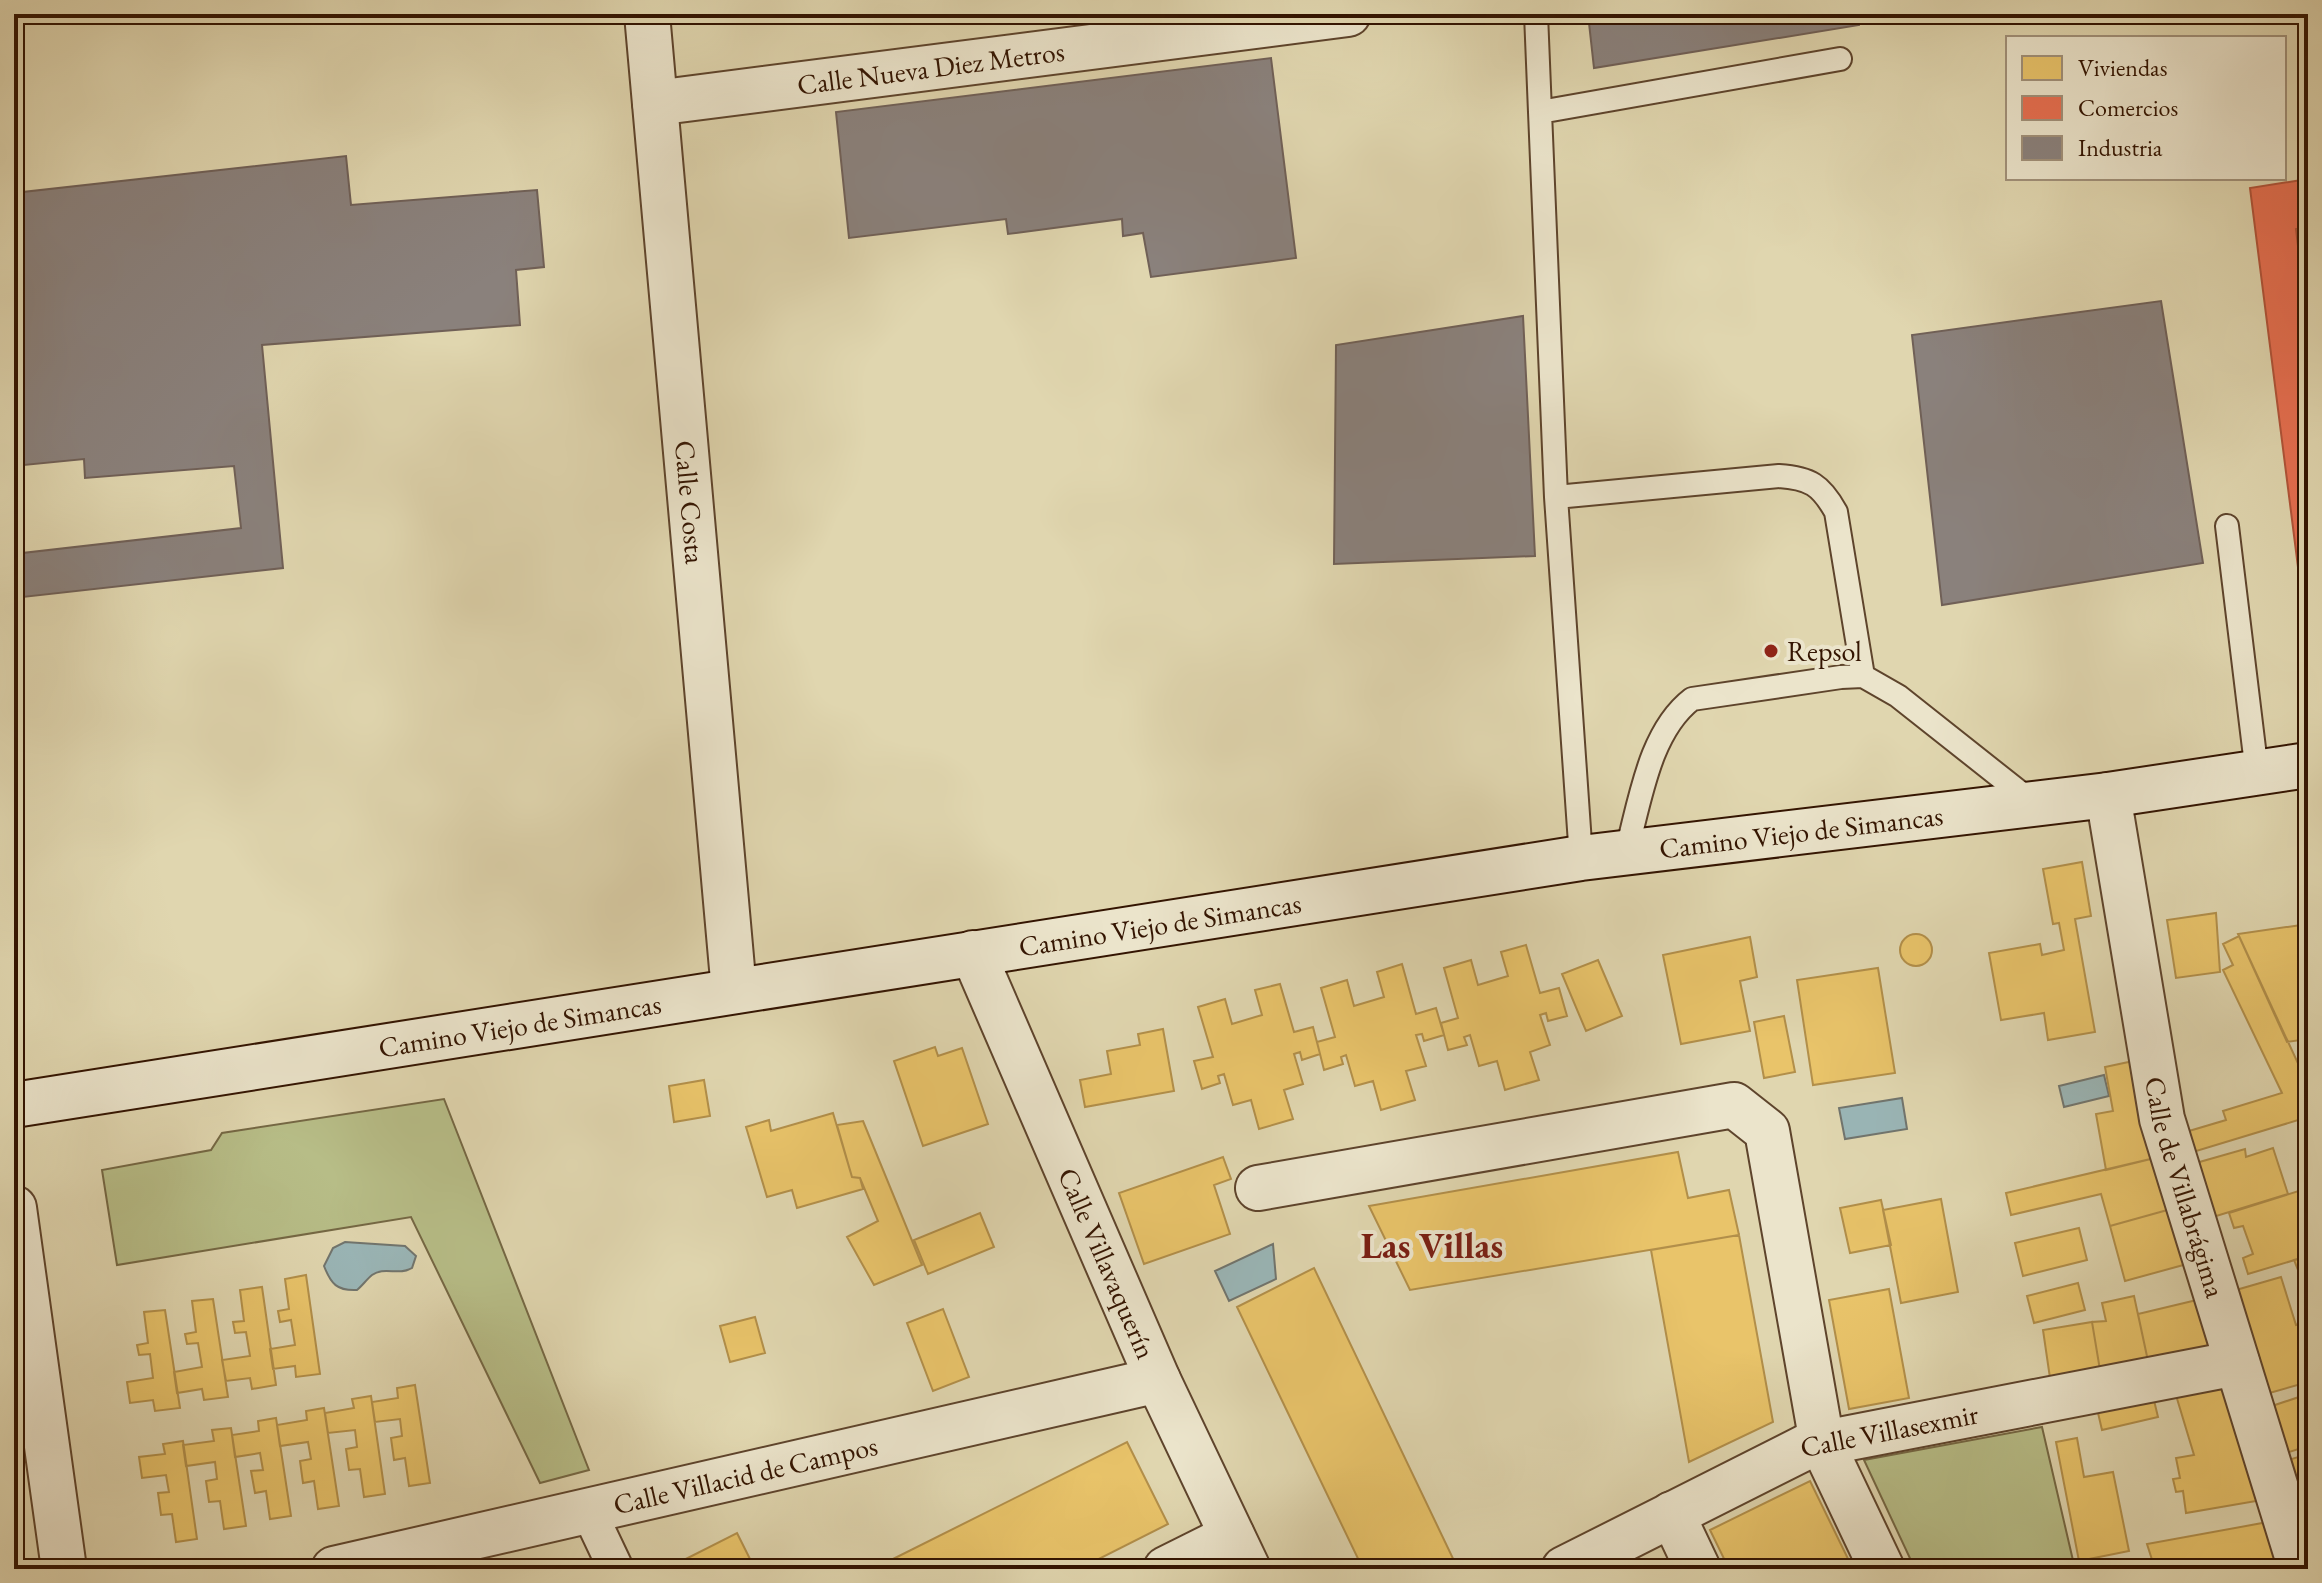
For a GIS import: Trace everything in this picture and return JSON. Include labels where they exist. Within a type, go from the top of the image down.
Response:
[{"type":"street","name":"Calle Costa","points":[[647,14],[734,991]]},
{"type":"street","name":"Calle Nueva Diez Metros","points":[[655,103],[1348,14]]},
{"type":"street","name":"Camino Viejo de Simancas","points":[[14,1105],[1581,858],[2108,795],[2308,765]]},
{"type":"street","name":"Calle de Villabrágima","points":[[2108,795],[2162,1119],[2301,1569]]},
{"type":"street","name":"Calle Villavaquerín","points":[[973,953],[1158,1380],[1240,1553]]},
{"type":"street","points":[[1258,1188],[1734,1105],[1767,1131],[1822,1443],[1882,1569]]},
{"type":"street","points":[[14,1208],[64,1569]]},
{"type":"street","name":"Calle Villasexmir","points":[[1564,1569],[1808,1446],[2237,1363]]},
{"type":"street","name":"Calle Villacid de Campos","points":[[334,1569],[1158,1380]]},
{"type":"street","points":[[589,1512],[616,1569]]},
{"type":"street","points":[[1672,1514],[1698,1569]]},
{"type":"street","points":[[1166,1569],[1240,1553]]},
{"type":"lane","points":[[1536,14],[1556,497],[1581,858]]},
{"type":"lane","points":[[1540,112],[1840,59]]},
{"type":"lane","points":[[1556,497],[1779,476],[1798,477],[1824,489],[1836,512],[1863,676]]},
{"type":"lane","points":[[2227,526],[2257,773]]},
{"type":"lane","points":[[1626,853],[1649,771],[1673,714],[1692,699],[1863,676],[1898,696],[2035,804]]},
{"type":"green space","points":[[444,1099],[589,1470],[540,1483],[411,1217],[117,1265],[102,1170],[211,1150],[222,1133]]},
{"type":"green space","points":[[2042,1427],[2075,1569],[1915,1569],[1864,1460]]},
{"type":"water","points":[[2104,1075],[2109,1096],[2064,1107],[2059,1086]]},
{"type":"water","points":[[1902,1098],[1907,1129],[1845,1139],[1839,1108]]},
{"type":"water","points":[[345,1242],[405,1246],[416,1256],[412,1268],[377,1272],[357,1290],[344,1289],[332,1282],[324,1266],[333,1248]]},
{"type":"water","points":[[1273,1244],[1276,1279],[1229,1301],[1215,1271]]},
{"type":"building: Viviendas","points":[[2082,862],[2091,916],[2075,919],[2095,1032],[2048,1040],[2044,1013],[2001,1020],[1989,953],[2040,944],[2042,955],[2064,950],[2059,923],[2053,924],[2043,869]]},
{"type":"building: Viviendas","points":[[2216,913],[2220,972],[2176,978],[2167,920]]},
{"type":"building: Viviendas","points":[[2308,924],[2308,1039],[2287,1042],[2238,934]]},
{"type":"building: Viviendas","points":[[1916,934],[1927,939],[1932,950],[1927,961],[1916,966],[1905,961],[1900,950],[1905,939]]},
{"type":"building: Viviendas","points":[[2239,936],[2308,1085],[2308,1117],[2193,1152],[2189,1131],[2226,1120],[2223,1111],[2282,1093],[2223,970],[2233,965],[2223,944]]},
{"type":"building: Viviendas","points":[[1750,937],[1757,977],[1740,981],[1750,1031],[1681,1044],[1663,955]]},
{"type":"building: Viviendas","points":[[1526,945],[1540,993],[1559,988],[1567,1016],[1548,1021],[1546,1013],[1540,1015],[1550,1045],[1530,1052],[1539,1080],[1505,1090],[1497,1061],[1479,1066],[1470,1035],[1464,1037],[1467,1045],[1448,1050],[1441,1023],[1458,1018],[1444,968],[1471,960],[1478,985],[1508,976],[1501,952]]},
{"type":"building: Viviendas","points":[[1598,960],[1622,1016],[1586,1031],[1562,974]]},
{"type":"building: Viviendas","points":[[1402,964],[1416,1014],[1436,1008],[1444,1035],[1424,1041],[1422,1034],[1416,1035],[1426,1066],[1406,1071],[1415,1100],[1381,1110],[1373,1081],[1355,1086],[1346,1055],[1341,1057],[1343,1064],[1324,1070],[1317,1042],[1335,1037],[1321,988],[1347,980],[1354,1006],[1384,997],[1377,972]]},
{"type":"building: Viviendas","points":[[1878,968],[1895,1073],[1813,1085],[1797,980]]},
{"type":"building: Viviendas","points":[[1280,984],[1294,1032],[1313,1027],[1320,1054],[1302,1060],[1300,1052],[1294,1054],[1303,1084],[1284,1090],[1293,1119],[1259,1129],[1251,1100],[1233,1105],[1224,1074],[1218,1076],[1220,1083],[1202,1089],[1194,1061],[1213,1057],[1198,1007],[1225,999],[1232,1024],[1262,1015],[1255,990]]},
{"type":"building: Viviendas","points":[[1784,1016],[1795,1072],[1764,1078],[1754,1022]]},
{"type":"building: Viviendas","points":[[1163,1029],[1174,1091],[1085,1107],[1080,1080],[1111,1074],[1107,1051],[1140,1045],[1138,1034]]},
{"type":"building: Viviendas","points":[[935,1047],[938,1056],[962,1048],[988,1124],[923,1146],[894,1061]]},
{"type":"building: Viviendas","points":[[2138,1060],[2159,1157],[2106,1170],[2096,1114],[2113,1111],[2105,1067]]},
{"type":"building: Viviendas","points":[[704,1080],[710,1116],[674,1122],[669,1086]]},
{"type":"building: Viviendas","points":[[833,1113],[852,1177],[860,1178],[863,1189],[797,1208],[792,1190],[767,1197],[746,1127],[769,1120],[771,1131]]},
{"type":"building: Viviendas","points":[[863,1121],[922,1265],[874,1285],[847,1237],[878,1221],[860,1178],[852,1177],[837,1125]]},
{"type":"building: Viviendas","points":[[2273,1148],[2288,1194],[2213,1217],[2196,1163],[2245,1149],[2246,1157]]},
{"type":"building: Viviendas","points":[[1678,1152],[1688,1198],[1729,1190],[1739,1235],[1410,1290],[1369,1206]]},
{"type":"building: Viviendas","points":[[1223,1157],[1231,1179],[1214,1185],[1230,1234],[1144,1264],[1119,1193]]},
{"type":"building: Viviendas","points":[[2159,1157],[2171,1209],[2110,1226],[2101,1194],[2011,1215],[2006,1193]]},
{"type":"building: Viviendas","points":[[2308,1188],[2308,1256],[2248,1274],[2243,1258],[2253,1254],[2243,1226],[2234,1228],[2229,1213]]},
{"type":"building: Viviendas","points":[[1941,1199],[1958,1292],[1901,1303],[1883,1210]]},
{"type":"building: Viviendas","points":[[1881,1200],[1891,1245],[1850,1253],[1840,1208]]},
{"type":"building: Viviendas","points":[[2171,1209],[2187,1264],[2125,1281],[2110,1226]]},
{"type":"building: Viviendas","points":[[980,1213],[994,1247],[928,1274],[914,1240]]},
{"type":"building: Viviendas","points":[[2079,1228],[2087,1260],[2023,1276],[2015,1243]]},
{"type":"building: Viviendas","points":[[1739,1235],[1773,1422],[1689,1462],[1651,1250]]},
{"type":"building: Viviendas","points":[[2308,1256],[2308,1278],[2302,1280],[2294,1260]]},
{"type":"building: Viviendas","points":[[1314,1268],[1458,1569],[1363,1569],[1237,1307]]},
{"type":"building: Viviendas","points":[[306,1275],[320,1374],[296,1377],[295,1366],[273,1369],[270,1349],[295,1345],[291,1320],[280,1322],[278,1311],[289,1309],[285,1279]]},
{"type":"building: Viviendas","points":[[2281,1277],[2296,1325],[2308,1322],[2308,1382],[2266,1394],[2236,1290]]},
{"type":"building: Viviendas","points":[[2078,1283],[2085,1310],[2034,1323],[2027,1296]]},
{"type":"building: Viviendas","points":[[262,1287],[276,1385],[252,1389],[250,1378],[226,1381],[222,1360],[250,1356],[246,1332],[235,1333],[233,1322],[244,1321],[240,1290]]},
{"type":"building: Viviendas","points":[[1889,1289],[1909,1398],[1849,1409],[1829,1300]]},
{"type":"building: Viviendas","points":[[2134,1296],[2148,1361],[2100,1370],[2092,1322],[2106,1321],[2102,1303]]},
{"type":"building: Viviendas","points":[[213,1299],[228,1397],[204,1400],[202,1389],[177,1393],[174,1372],[202,1367],[198,1343],[187,1344],[185,1334],[196,1332],[192,1301]]},
{"type":"building: Viviendas","points":[[2201,1299],[2212,1347],[2148,1361],[2138,1314]]},
{"type":"building: Viviendas","points":[[943,1309],[969,1377],[933,1391],[907,1323]]},
{"type":"building: Viviendas","points":[[165,1310],[180,1408],[155,1411],[153,1400],[130,1403],[127,1382],[153,1378],[150,1354],[139,1355],[137,1345],[148,1343],[144,1312]]},
{"type":"building: Viviendas","points":[[755,1317],[765,1353],[730,1362],[720,1326]]},
{"type":"building: Viviendas","points":[[2092,1322],[2100,1370],[2050,1378],[2043,1330]]},
{"type":"building: Viviendas","points":[[2223,1372],[2262,1500],[2186,1513],[2183,1491],[2176,1492],[2173,1479],[2180,1478],[2176,1458],[2194,1455],[2172,1382]]},
{"type":"building: Viviendas","points":[[415,1385],[430,1483],[409,1486],[405,1458],[394,1460],[391,1438],[402,1436],[400,1419],[375,1422],[372,1402],[398,1398],[397,1388]]},
{"type":"building: Viviendas","points":[[2151,1388],[2158,1417],[2102,1430],[2095,1400]]},
{"type":"building: Viviendas","points":[[2308,1394],[2308,1446],[2283,1454],[2269,1407]]},
{"type":"building: Viviendas","points":[[371,1396],[385,1494],[364,1497],[360,1469],[349,1470],[346,1449],[357,1447],[355,1430],[328,1433],[325,1413],[354,1408],[352,1399]]},
{"type":"building: Viviendas","points":[[324,1408],[339,1506],[318,1509],[314,1481],[303,1483],[300,1461],[311,1459],[308,1442],[280,1446],[277,1425],[307,1420],[306,1411]]},
{"type":"building: Viviendas","points":[[276,1418],[291,1516],[270,1519],[266,1491],[255,1493],[251,1471],[263,1470],[260,1453],[235,1457],[232,1435],[259,1431],[258,1421]]},
{"type":"building: Viviendas","points":[[231,1428],[246,1526],[224,1529],[220,1501],[209,1502],[206,1481],[217,1479],[215,1462],[186,1466],[183,1445],[214,1441],[212,1430]]},
{"type":"building: Viviendas","points":[[2077,1438],[2084,1477],[2113,1472],[2129,1551],[2079,1561],[2056,1442]]},
{"type":"building: Viviendas","points":[[183,1441],[197,1539],[176,1542],[172,1514],[161,1515],[158,1493],[169,1492],[166,1475],[142,1478],[139,1457],[165,1454],[163,1444]]},
{"type":"building: Viviendas","points":[[1127,1442],[1168,1524],[1079,1569],[873,1569]]},
{"type":"building: Viviendas","points":[[2308,1454],[2308,1506],[2299,1509],[2285,1461]]},
{"type":"building: Viviendas","points":[[1810,1481],[1853,1569],[1729,1569],[1710,1530]]},
{"type":"building: Viviendas","points":[[2268,1522],[2282,1569],[2155,1569],[2147,1544]]},
{"type":"building: Viviendas","points":[[737,1533],[755,1569],[666,1569]]},
{"type":"building: Comercios","points":[[2308,179],[2308,227],[2296,229],[2308,330],[2308,646],[2250,188]]},
{"type":"building: Industria","points":[[1043,14],[1110,14],[1044,23]]},
{"type":"building: Industria","points":[[1588,14],[1858,14],[1859,25],[1594,68]]},
{"type":"building: Industria","points":[[1271,58],[1296,258],[1151,277],[1143,233],[1123,236],[1122,219],[1008,234],[1006,219],[849,238],[836,112]]},
{"type":"building: Industria","points":[[346,156],[351,205],[537,190],[544,267],[516,270],[520,325],[262,345],[283,568],[14,598],[14,554],[241,528],[234,466],[85,478],[84,459],[14,466],[14,193]]},
{"type":"building: Industria","points":[[2161,301],[2203,563],[1942,605],[1912,335]]},
{"type":"building: Industria","points":[[1523,316],[1535,556],[1334,564],[1336,345]]},
{"type":"place","name":"Repsol","points":[[1771,651]]},
{"type":"district","name":"Las Villas","points":[[1432,1245]]}]
